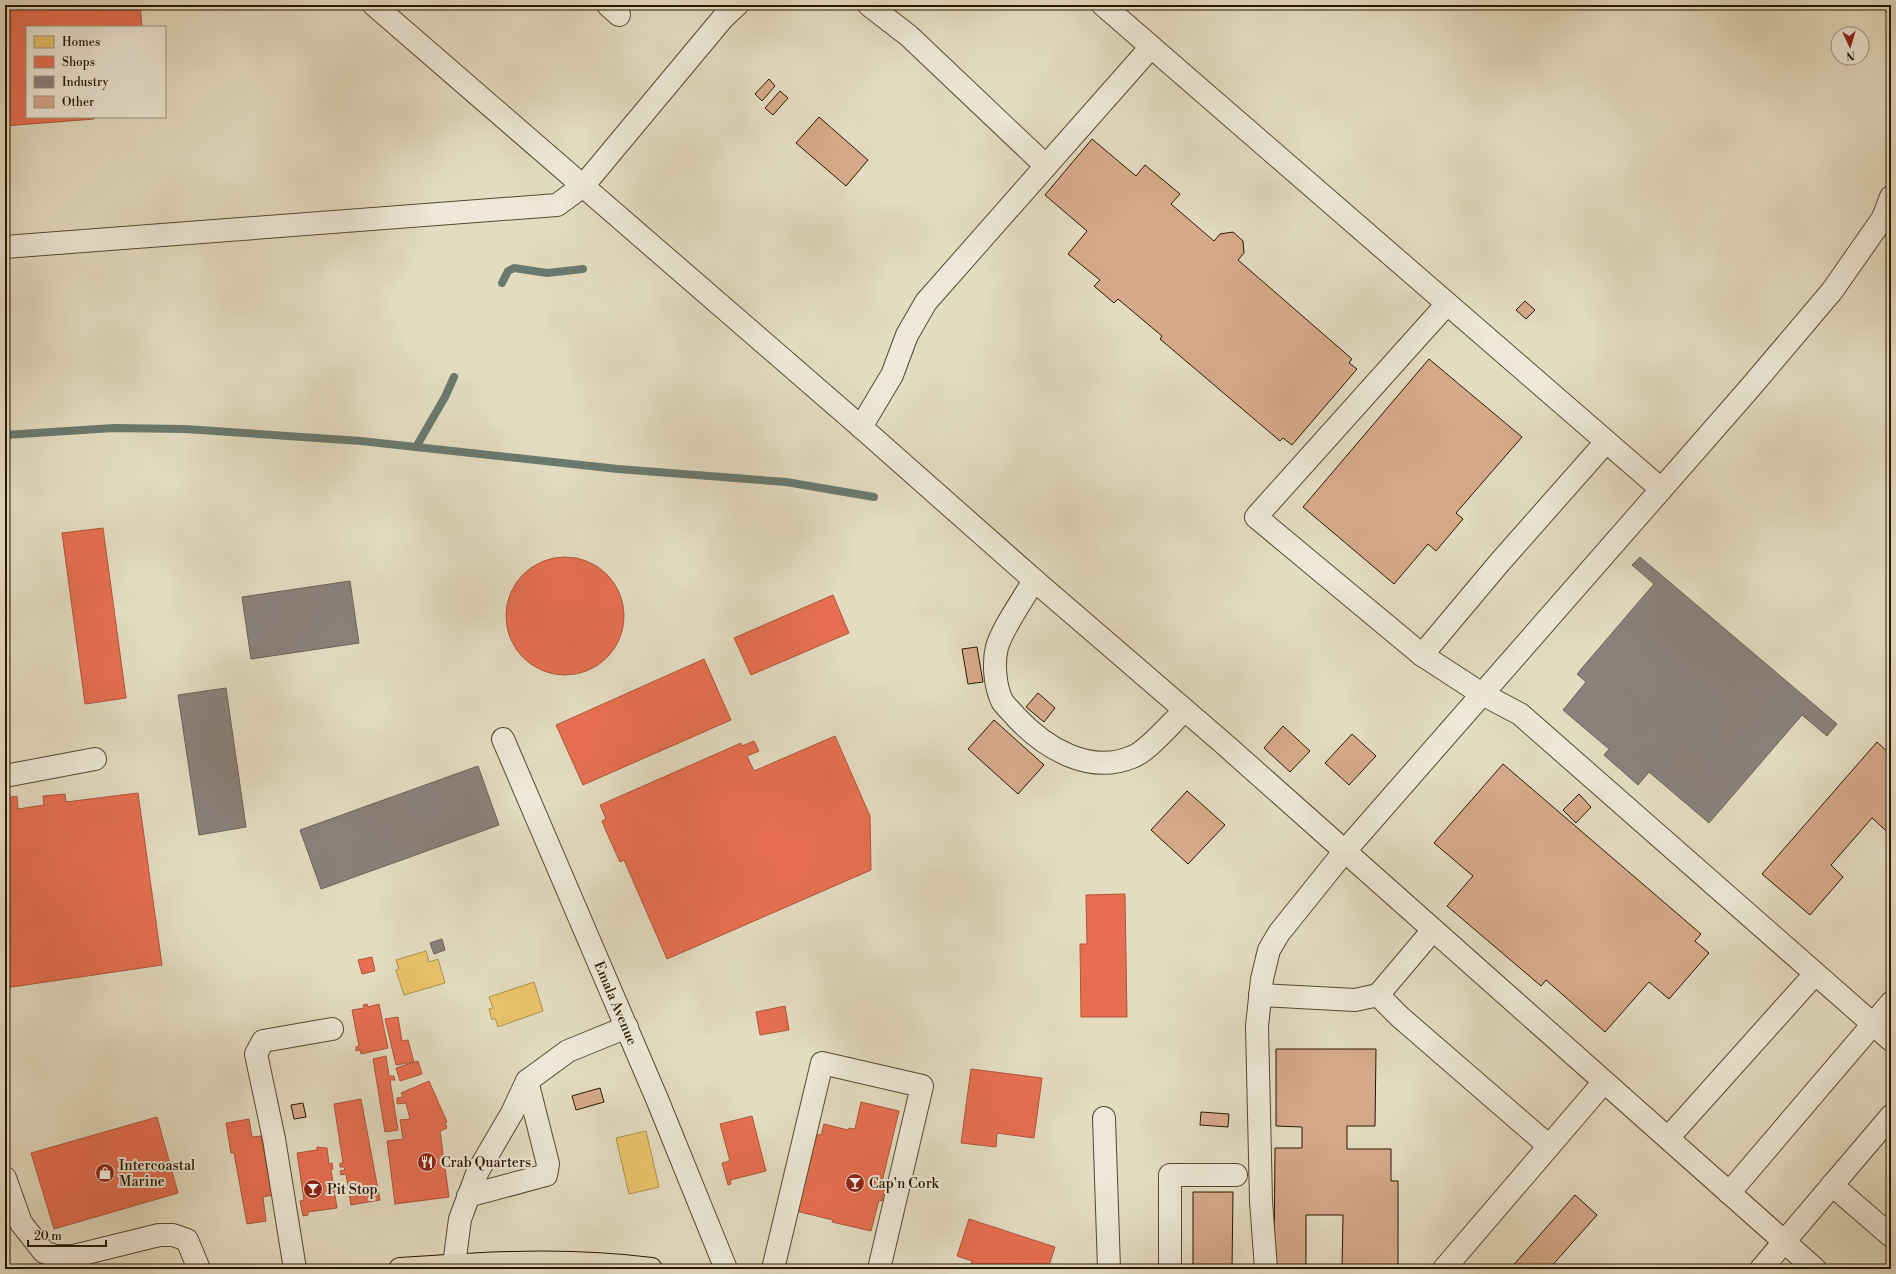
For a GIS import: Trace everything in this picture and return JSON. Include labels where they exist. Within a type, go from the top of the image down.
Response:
[{"type":"main road","points":[[400,1269],[454,1265],[568,1263],[651,1269]]},
{"type":"street","points":[[374,5],[1222,742],[1815,1269]]},
{"type":"street","points":[[5,247],[557,205],[583,186],[723,18],[737,5]]},
{"type":"street","points":[[869,5],[909,36],[1046,166]]},
{"type":"street","points":[[1103,5],[1661,490]]},
{"type":"street","points":[[861,427],[892,375],[902,348],[926,302],[1151,47]]},
{"type":"street","points":[[1266,1269],[1261,1201],[1257,1026],[1260,995],[1269,950],[1279,933],[1344,852],[1661,490],[1832,291],[1883,218],[1891,197]]},
{"type":"street","points":[[1447,304],[1256,517],[1422,655],[1482,694],[1520,714],[1891,1040]]},
{"type":"street","points":[[1422,655],[1500,562],[1606,442]]},
{"type":"street","points":[[1034,580],[1004,632],[997,648],[995,666],[998,690],[1003,702],[1028,730],[1065,755],[1083,761],[1102,763],[1118,761],[1133,757],[1145,749],[1184,710]]},
{"type":"street","name":"Emala Avenue","points":[[504,739],[627,1028],[726,1269]]},
{"type":"street","points":[[5,776],[95,758]]},
{"type":"street","points":[[1260,995],[1355,1000],[1378,995],[1432,930]]},
{"type":"street","points":[[1668,1138],[1815,974]]},
{"type":"street","points":[[1378,995],[1400,1018],[1549,1146]]},
{"type":"street","points":[[1729,1192],[1891,1003]]},
{"type":"street","points":[[454,1265],[460,1219],[468,1196],[478,1171],[512,1113],[527,1081],[568,1052],[627,1028]]},
{"type":"street","points":[[295,1269],[274,1139],[256,1054],[263,1041],[332,1029]]},
{"type":"street","points":[[773,1269],[822,1063],[922,1086],[879,1269]]},
{"type":"street","points":[[468,1196],[546,1175],[548,1164],[527,1081]]},
{"type":"street","points":[[1444,1269],[1604,1082]]},
{"type":"street","points":[[1104,1118],[1109,1269]]},
{"type":"street","points":[[1761,1269],[1832,1185],[1890,1121]]},
{"type":"street","points":[[1170,1269],[1170,1175],[1236,1176]]},
{"type":"street","points":[[5,1178],[21,1223],[44,1252],[55,1256],[74,1256],[159,1235],[172,1235],[187,1240],[199,1269]]},
{"type":"street","points":[[1832,1185],[1891,1236]]},
{"type":"building: Homes","points":[[426,951],[429,962],[438,959],[445,983],[404,995],[396,970],[399,969],[396,960]]},
{"type":"building: Homes","points":[[534,982],[543,1011],[498,1027],[495,1018],[492,1020],[489,1009],[493,1008],[489,997]]},
{"type":"building: Homes","points":[[646,1131],[659,1187],[629,1194],[616,1138]]},
{"type":"building: Shops","points":[[5,5],[60,5],[60,9],[74,8],[73,5],[140,5],[142,26],[26,26],[26,118],[94,119],[5,126]]},
{"type":"building: Shops","points":[[103,528],[126,698],[85,704],[62,533]]},
{"type":"building: Shops","points":[[565,557],[588,561],[607,574],[620,593],[624,616],[620,639],[607,658],[588,671],[565,675],[542,671],[523,658],[510,639],[506,616],[510,593],[523,574],[542,561]]},
{"type":"building: Shops","points":[[833,595],[849,633],[751,675],[734,638]]},
{"type":"building: Shops","points":[[704,659],[731,720],[583,785],[556,725]]},
{"type":"building: Shops","points":[[835,736],[870,816],[871,870],[667,959],[624,860],[620,862],[606,831],[602,821],[606,819],[600,805],[741,743],[742,746],[754,741],[759,751],[747,756],[754,771]]},
{"type":"building: Shops","points":[[138,793],[162,965],[5,988],[5,798],[17,796],[18,809],[44,805],[43,796],[65,794],[66,802]]},
{"type":"building: Shops","points":[[1125,894],[1127,1017],[1081,1017],[1080,944],[1087,944],[1086,895]]},
{"type":"building: Shops","points":[[372,957],[375,971],[362,974],[358,960]]},
{"type":"building: Shops","points":[[367,1004],[368,1007],[379,1004],[388,1048],[361,1054],[360,1050],[356,1051],[356,1047],[359,1046],[352,1010],[364,1008],[363,1005]]},
{"type":"building: Shops","points":[[785,1006],[789,1030],[760,1035],[756,1012]]},
{"type":"building: Shops","points":[[398,1017],[402,1041],[408,1040],[414,1062],[396,1065],[385,1019]]},
{"type":"building: Shops","points":[[386,1056],[389,1076],[394,1076],[395,1080],[390,1080],[398,1130],[385,1132],[373,1059]]},
{"type":"building: Shops","points":[[418,1061],[422,1074],[400,1081],[396,1068]]},
{"type":"building: Shops","points":[[971,1069],[1042,1078],[1034,1138],[997,1133],[996,1147],[961,1143]]},
{"type":"building: Shops","points":[[429,1081],[447,1122],[445,1123],[447,1128],[440,1131],[449,1197],[395,1204],[387,1141],[403,1139],[400,1120],[410,1119],[406,1103],[397,1104],[397,1098],[403,1097],[401,1093]]},
{"type":"building: Shops","points":[[361,1099],[380,1200],[351,1205],[346,1174],[341,1175],[340,1171],[345,1170],[344,1167],[340,1167],[340,1163],[343,1163],[334,1104]]},
{"type":"building: Shops","points":[[861,1102],[899,1111],[881,1186],[885,1187],[882,1201],[879,1200],[871,1231],[832,1222],[833,1220],[796,1211],[814,1134],[821,1135],[824,1124],[848,1130],[849,1128],[855,1129]]},
{"type":"building: Shops","points":[[752,1116],[766,1171],[730,1180],[731,1184],[728,1185],[722,1163],[730,1161],[720,1124]]},
{"type":"building: Shops","name":"Intercoastal Marine","points":[[157,1117],[178,1193],[54,1229],[31,1153]]},
{"type":"building: Shops","points":[[249,1119],[252,1137],[261,1136],[272,1195],[263,1197],[266,1221],[247,1224],[234,1153],[231,1153],[226,1123]]},
{"type":"building: Shops","points":[[317,1147],[327,1148],[329,1164],[332,1163],[333,1169],[331,1170],[337,1208],[308,1212],[308,1215],[303,1216],[300,1201],[304,1200],[297,1153],[317,1150]]},
{"type":"building: Shops","points":[[969,1219],[1055,1247],[1048,1269],[978,1269],[970,1266],[972,1261],[957,1256]]},
{"type":"building: Industry","points":[[1640,557],[1837,724],[1827,736],[1802,715],[1709,823],[1649,772],[1638,785],[1604,755],[1609,749],[1563,710],[1586,682],[1577,674],[1654,584],[1632,565]]},
{"type":"building: Industry","points":[[350,581],[359,643],[251,659],[242,597]]},
{"type":"building: Industry","points":[[226,688],[246,827],[199,835],[178,695]]},
{"type":"building: Industry","points":[[478,766],[499,825],[321,889],[300,830]]},
{"type":"building: Industry","points":[[442,939],[445,950],[434,954],[430,943]]},
{"type":"building: Other","points":[[769,79],[775,86],[762,101],[755,94]]},
{"type":"building: Other","points":[[780,91],[788,98],[773,115],[765,108]]},
{"type":"building: Other","points":[[819,117],[868,160],[846,186],[796,143]]},
{"type":"building: Other","points":[[1092,139],[1136,176],[1145,165],[1180,194],[1171,204],[1214,241],[1220,234],[1233,232],[1243,241],[1244,253],[1238,260],[1352,359],[1349,363],[1357,369],[1292,445],[1283,438],[1280,441],[1160,339],[1162,336],[1118,299],[1114,303],[1094,286],[1100,280],[1068,254],[1087,231],[1045,195]]},
{"type":"building: Other","points":[[1525,301],[1535,310],[1526,319],[1516,310]]},
{"type":"building: Other","points":[[1429,359],[1522,437],[1456,513],[1463,519],[1436,551],[1428,544],[1394,584],[1303,507]]},
{"type":"building: Other","points":[[977,647],[983,682],[968,684],[962,649]]},
{"type":"building: Other","points":[[1038,693],[1055,708],[1044,722],[1026,707]]},
{"type":"building: Other","points":[[994,720],[1044,765],[1018,794],[968,749]]},
{"type":"building: Other","points":[[1283,726],[1310,751],[1290,772],[1264,748]]},
{"type":"building: Other","points":[[1352,734],[1376,756],[1349,785],[1325,763]]},
{"type":"building: Other","points":[[1877,742],[1891,755],[1891,835],[1872,818],[1831,865],[1843,877],[1810,915],[1762,874]]},
{"type":"building: Other","points":[[1503,764],[1701,934],[1695,941],[1709,953],[1669,999],[1649,982],[1605,1032],[1546,980],[1541,986],[1447,906],[1473,876],[1434,843]]},
{"type":"building: Other","points":[[1187,791],[1225,825],[1188,864],[1151,830]]},
{"type":"building: Other","points":[[1579,794],[1591,807],[1576,823],[1563,810]]},
{"type":"building: Other","points":[[1276,1049],[1376,1049],[1375,1126],[1347,1126],[1347,1149],[1391,1149],[1391,1181],[1398,1181],[1398,1269],[1342,1268],[1343,1215],[1306,1215],[1306,1269],[1274,1269],[1275,1148],[1302,1148],[1302,1127],[1276,1126]]},
{"type":"building: Other","points":[[600,1088],[604,1102],[576,1110],[572,1096]]},
{"type":"building: Other","points":[[303,1103],[306,1117],[294,1119],[291,1105]]},
{"type":"building: Other","points":[[1201,1112],[1229,1114],[1228,1127],[1200,1125]]},
{"type":"building: Other","points":[[1193,1192],[1233,1192],[1232,1269],[1193,1269]]},
{"type":"building: Other","points":[[1575,1195],[1597,1215],[1549,1269],[1510,1269]]},
{"type":"waterway","points":[[502,283],[508,271],[514,268],[547,273],[583,269]]},
{"type":"waterway","points":[[416,447],[445,397],[454,377]]},
{"type":"waterway","points":[[5,435],[114,428],[185,429],[361,441],[618,469],[786,482],[874,497]]},
{"type":"place","name":"Crab Quarters","points":[[427,1162]]},
{"type":"place","name":"Intercoastal Marine","points":[[105,1173]]},
{"type":"place","name":"Cap'n Cork","points":[[855,1183]]},
{"type":"place","name":"Pit Stop","points":[[313,1189]]}]
